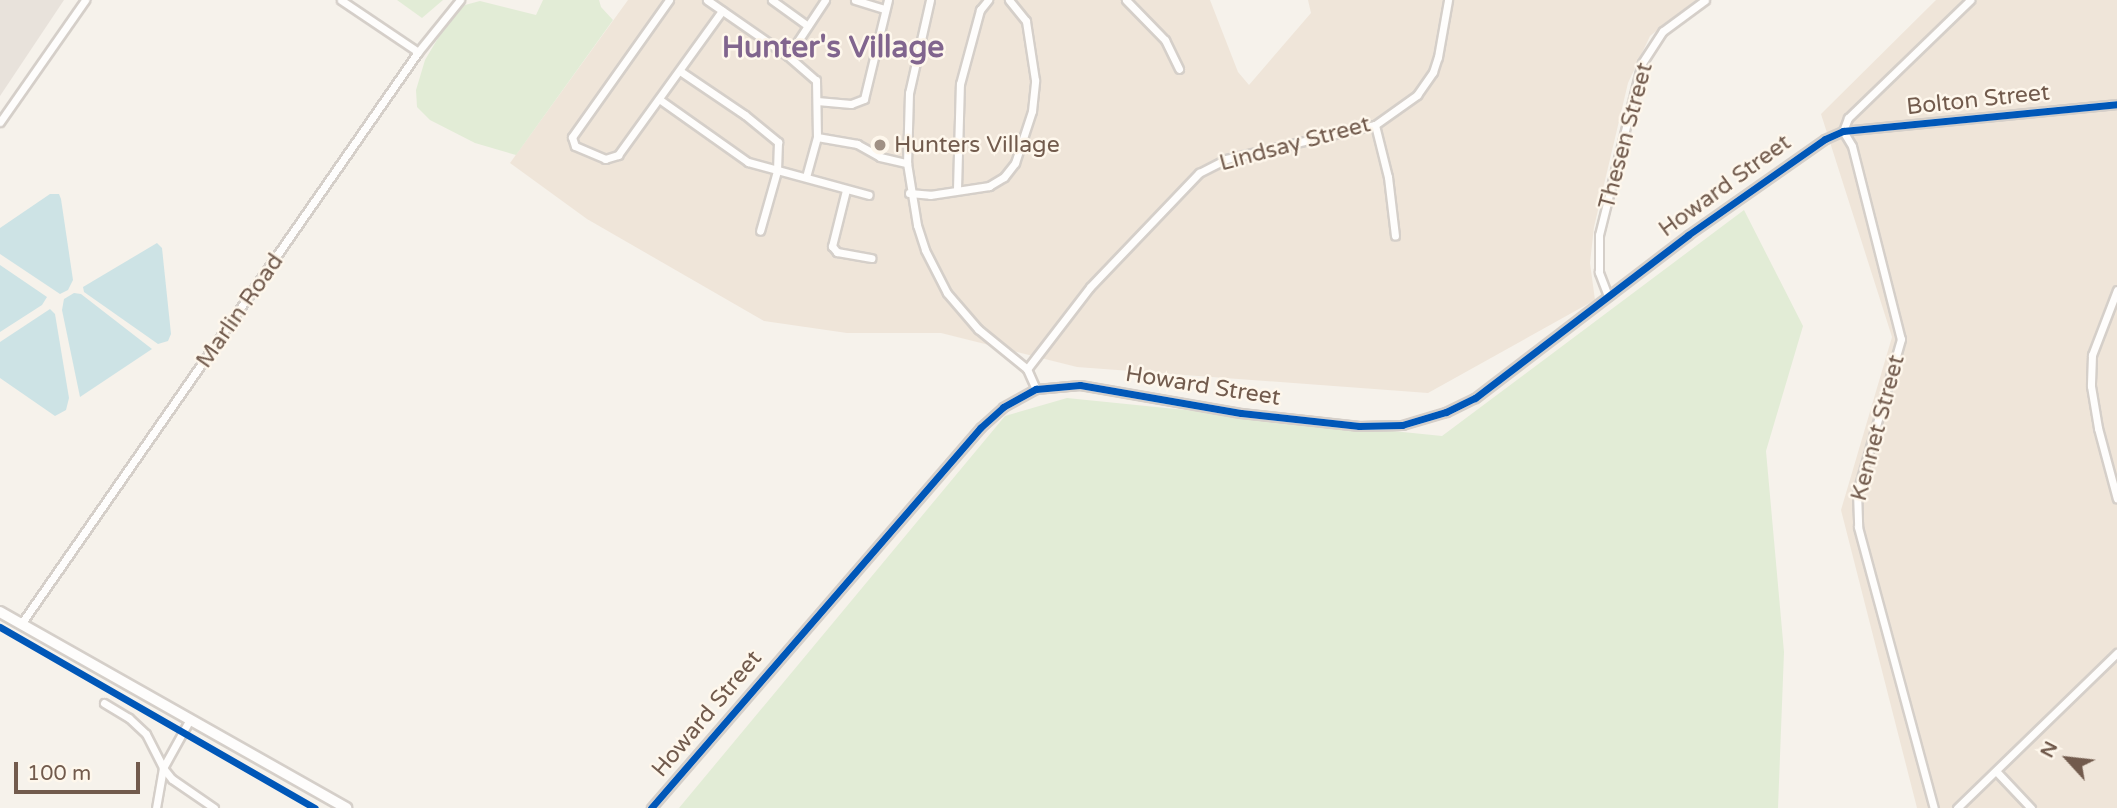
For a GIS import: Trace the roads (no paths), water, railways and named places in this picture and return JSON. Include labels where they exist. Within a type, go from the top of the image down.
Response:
[{"type":"street","points":[[0,122],[85,0]]},
{"type":"street","points":[[341,0],[418,52]]},
{"type":"street","name":"Marlin Road","points":[[21,624],[418,52],[460,0]]},
{"type":"street","points":[[668,0],[572,137],[575,146],[605,159],[618,155],[722,11]]},
{"type":"street","points":[[707,0],[813,76],[817,101],[817,137],[806,177]]},
{"type":"street","points":[[772,0],[808,26]]},
{"type":"street","points":[[788,56],[825,0]]},
{"type":"street","points":[[855,0],[885,9]]},
{"type":"street","points":[[817,101],[851,104],[864,99],[888,0]]},
{"type":"street","points":[[930,0],[909,93],[909,193],[925,250],[947,293],[978,329],[1027,369],[1036,389]]},
{"type":"street","points":[[957,189],[960,84],[980,9],[988,0]]},
{"type":"street","points":[[909,193],[930,194],[989,186],[1004,177],[1015,163],[1032,111],[1035,80],[1028,29],[1017,6],[1009,0]]},
{"type":"street","points":[[1126,0],[1165,40],[1179,69]]},
{"type":"street","name":"Lindsay Street","points":[[1027,369],[1090,287],[1199,173],[1226,159],[1375,125],[1418,95],[1438,57],[1448,0]]},
{"type":"street","name":"Thesen Street","points":[[1608,296],[1599,272],[1600,235],[1642,62],[1663,31],[1705,0]]},
{"type":"street","name":"Howard Street","points":[[651,808],[981,428],[1003,407],[1036,389],[1080,385],[1278,418],[1366,426],[1402,425],[1446,412],[1475,398],[1786,164],[1815,144],[1843,131],[1848,118],[1970,0]]},
{"type":"street","points":[[680,71],[772,135],[779,146],[777,171],[760,230]]},
{"type":"street","points":[[659,100],[743,159],[777,171],[869,195]]},
{"type":"street","name":"Bolton Street","points":[[1843,131],[2117,104]]},
{"type":"street","points":[[1375,125],[1388,177],[1395,236]]},
{"type":"street","name":"Kennet Street","points":[[1843,131],[1852,146],[1901,339],[1857,492],[1858,527],[1934,808]]},
{"type":"street","points":[[817,137],[857,144],[880,157],[907,163]]},
{"type":"street","points":[[846,190],[832,246],[836,252],[871,258]]},
{"type":"street","points":[[2117,290],[2092,355],[2091,386],[2098,428],[2117,499]]},
{"type":"street","points":[[0,612],[346,808]]},
{"type":"street","points":[[1957,808],[2117,653]]},
{"type":"street","points":[[104,703],[129,718],[146,734],[163,768],[187,792],[214,808]]},
{"type":"street","points":[[156,808],[163,768],[190,719]]},
{"type":"street","points":[[1996,771],[2031,808]]},
{"type":"place","name":"Hunters Village","points":[[880,145]]},
{"type":"district","name":"Hunter's Village","points":[[833,48]]}]
